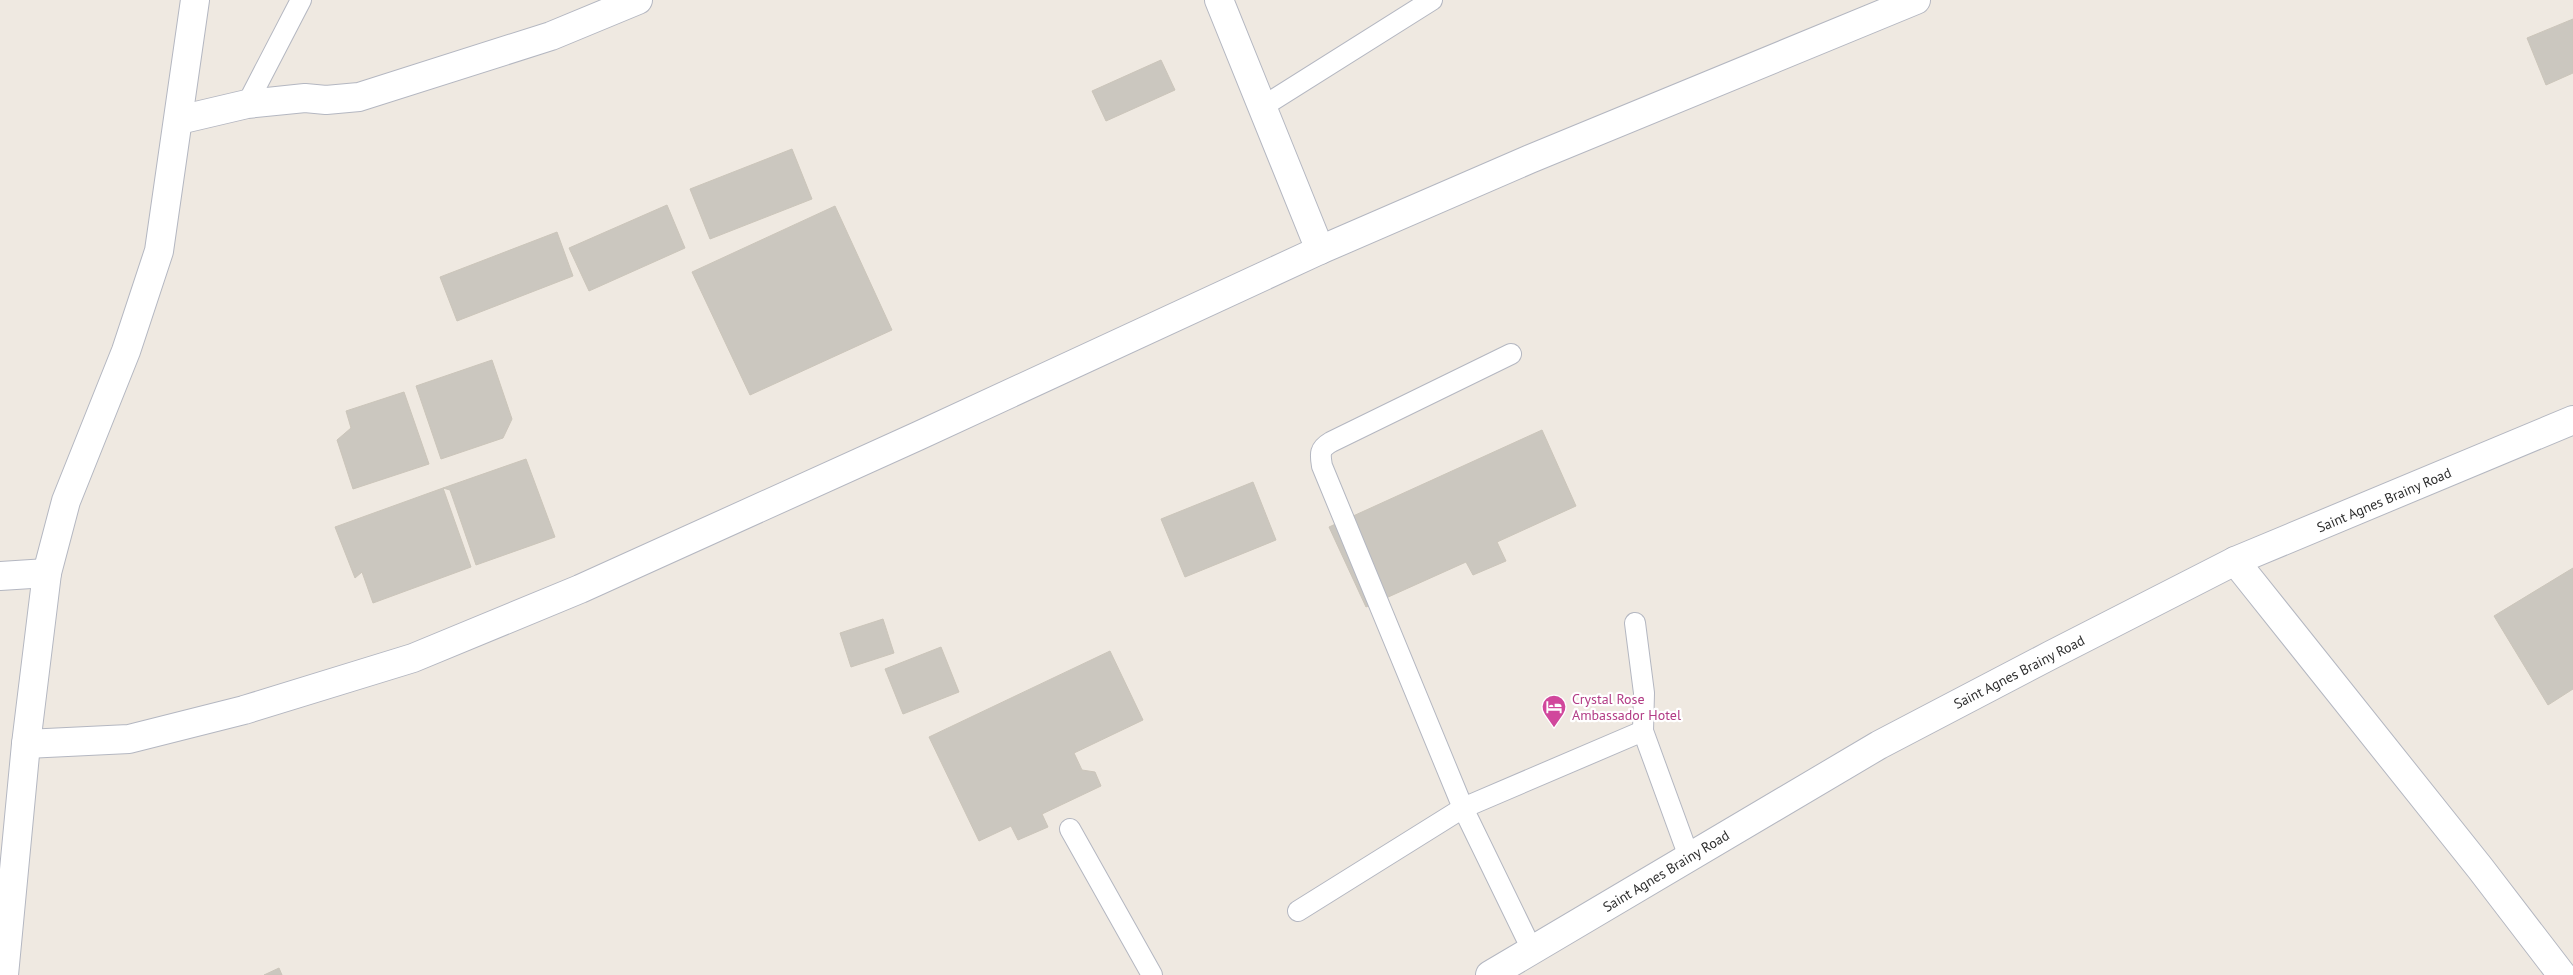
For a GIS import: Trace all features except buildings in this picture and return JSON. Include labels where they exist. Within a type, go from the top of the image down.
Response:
[{"type":"street","points":[[4,975],[10,894],[26,744],[47,573],[66,501],[126,351],[159,251],[195,0]]},
{"type":"street","points":[[179,120],[247,104],[305,98],[326,100],[359,97],[551,36],[638,0]]},
{"type":"street","points":[[1219,0],[1320,250]]},
{"type":"street","points":[[26,744],[129,739],[244,710],[413,658],[580,589],[918,436],[1320,250],[1530,159],[1916,0]]},
{"type":"street","name":"Saint Agnes Brainy Road","points":[[1490,975],[1879,745],[2235,561],[2573,420]]},
{"type":"street","points":[[2235,561],[2480,868],[2562,975]]},
{"type":"street","points":[[0,576],[47,573]]},
{"type":"lane","points":[[247,104],[301,0]]},
{"type":"lane","points":[[1262,107],[1432,0]]},
{"type":"lane","points":[[1511,354],[1330,442],[1322,447],[1320,454],[1326,475],[1464,808],[1532,950]]},
{"type":"lane","points":[[1635,623],[1644,693],[1643,731],[1689,857]]},
{"type":"lane","points":[[1298,911],[1464,808],[1643,731]]},
{"type":"lane","points":[[1070,829],[1152,975]]},
{"type":"place","name":"Crystal Rose Ambassador Hotel","points":[[1554,728]]}]
